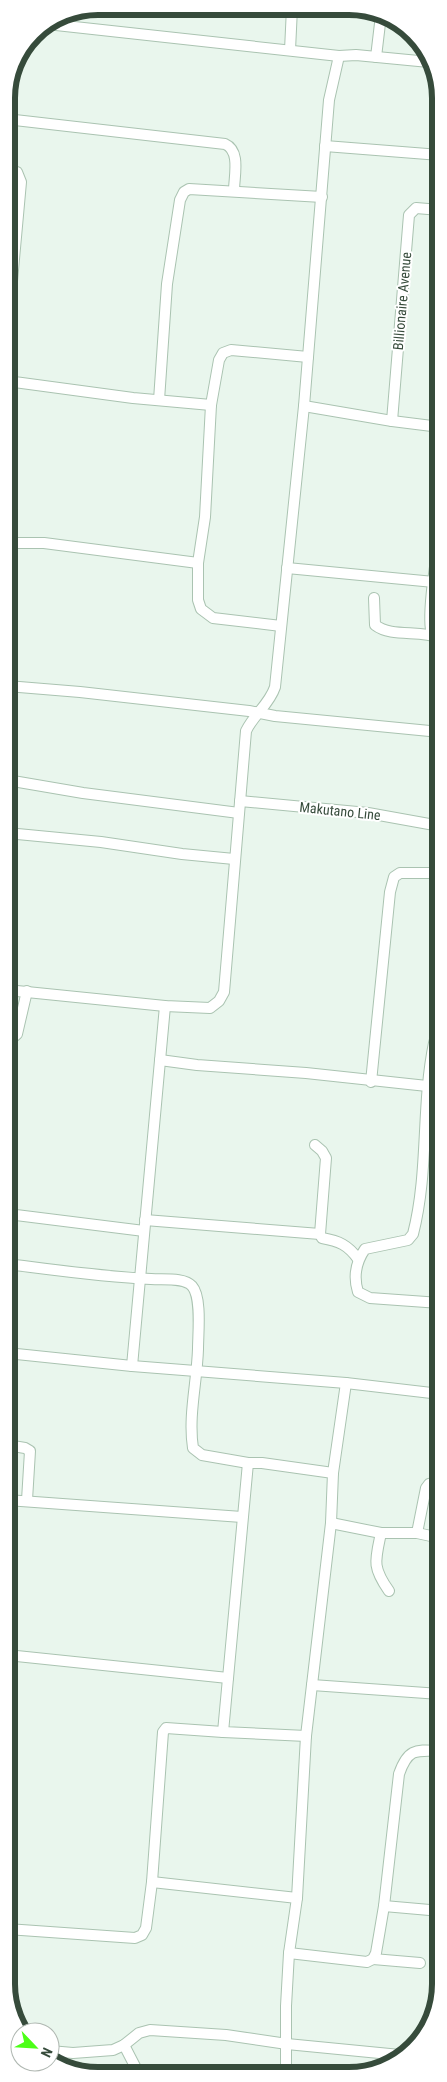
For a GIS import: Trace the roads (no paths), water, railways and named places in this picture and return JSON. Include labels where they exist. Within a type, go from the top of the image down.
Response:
[{"type":"street","points":[[290,50],[292,15]]},
{"type":"street","points":[[376,57],[380,22]]},
{"type":"street","points":[[59,25],[339,56],[356,55],[423,61]]},
{"type":"street","points":[[15,990],[165,1006],[210,1008],[219,1001],[224,992],[246,731],[258,712],[272,696],[275,687],[304,406],[329,100],[339,56]]},
{"type":"street","points":[[15,120],[225,144],[235,152],[234,192]]},
{"type":"street","points":[[325,146],[432,154]]},
{"type":"street","points":[[15,171],[21,182],[15,244]]},
{"type":"street","points":[[160,400],[166,284],[180,200],[184,192],[189,189],[322,197]]},
{"type":"street","name":"Billionaire Avenue","points":[[392,421],[409,215],[416,208],[432,209]]},
{"type":"street","points":[[281,626],[213,618],[205,613],[198,600],[198,563],[205,517],[212,405],[219,360],[225,352],[231,350],[308,357]]},
{"type":"street","points":[[15,382],[133,398],[212,405]]},
{"type":"street","points":[[304,406],[432,426]]},
{"type":"street","points":[[15,544],[44,543],[198,563]]},
{"type":"street","points":[[287,568],[432,582]]},
{"type":"street","points":[[374,598],[375,625],[382,630],[432,636]]},
{"type":"street","points":[[432,598],[430,613],[432,621]]},
{"type":"street","points":[[15,687],[80,692],[258,712],[275,716],[432,731]]},
{"type":"street","points":[[15,781],[83,793],[239,813]]},
{"type":"street","name":"Makutano Line","points":[[240,801],[368,813],[432,825]]},
{"type":"street","points":[[15,834],[101,842],[182,854],[234,859]]},
{"type":"street","points":[[371,1082],[390,892],[394,877],[400,873],[432,873]]},
{"type":"street","points":[[15,1036],[27,991]]},
{"type":"street","points":[[132,1366],[165,1006]]},
{"type":"street","points":[[432,1054],[427,1086],[422,1168],[412,1234],[408,1240],[365,1249],[358,1259],[356,1284],[358,1292],[370,1298],[432,1302]]},
{"type":"street","points":[[160,1060],[427,1086]]},
{"type":"street","points":[[315,1145],[326,1158],[320,1234],[322,1238],[335,1240],[350,1248],[358,1259]]},
{"type":"street","points":[[15,1214],[145,1225],[320,1234]]},
{"type":"street","points":[[15,1265],[140,1279],[180,1280],[190,1283],[194,1288],[198,1309],[197,1370],[191,1435],[193,1448],[202,1455],[248,1463],[262,1463],[333,1473]]},
{"type":"street","points":[[15,1353],[132,1366],[346,1383],[432,1393]]},
{"type":"street","points":[[286,2067],[285,2023],[289,1953],[296,1898],[306,1736],[331,1523],[333,1473],[346,1383]]},
{"type":"street","points":[[15,1446],[26,1448],[30,1451],[26,1500]]},
{"type":"street","points":[[223,1732],[248,1463]]},
{"type":"street","points":[[417,1533],[426,1488],[432,1483]]},
{"type":"street","points":[[15,1500],[242,1517]]},
{"type":"street","points":[[331,1523],[381,1533],[417,1533],[432,1536]]},
{"type":"street","points":[[381,1533],[377,1550],[376,1570],[389,1591]]},
{"type":"street","points":[[15,1656],[228,1678]]},
{"type":"street","points":[[312,1685],[432,1693]]},
{"type":"street","points":[[15,1930],[135,1938],[142,1935],[146,1928],[152,1882],[164,1729],[306,1736]]},
{"type":"street","points":[[373,1959],[376,1954],[384,1906],[399,1774],[409,1754],[416,1750],[432,1751]]},
{"type":"street","points":[[152,1882],[296,1898]]},
{"type":"street","points":[[384,1906],[432,1910]]},
{"type":"street","points":[[289,1953],[366,1962],[373,1959],[420,1963]]},
{"type":"street","points":[[60,2051],[97,2052],[119,2049],[139,2033],[150,2030],[226,2035],[287,2044],[392,2054]]},
{"type":"street","points":[[124,2045],[135,2067]]}]
